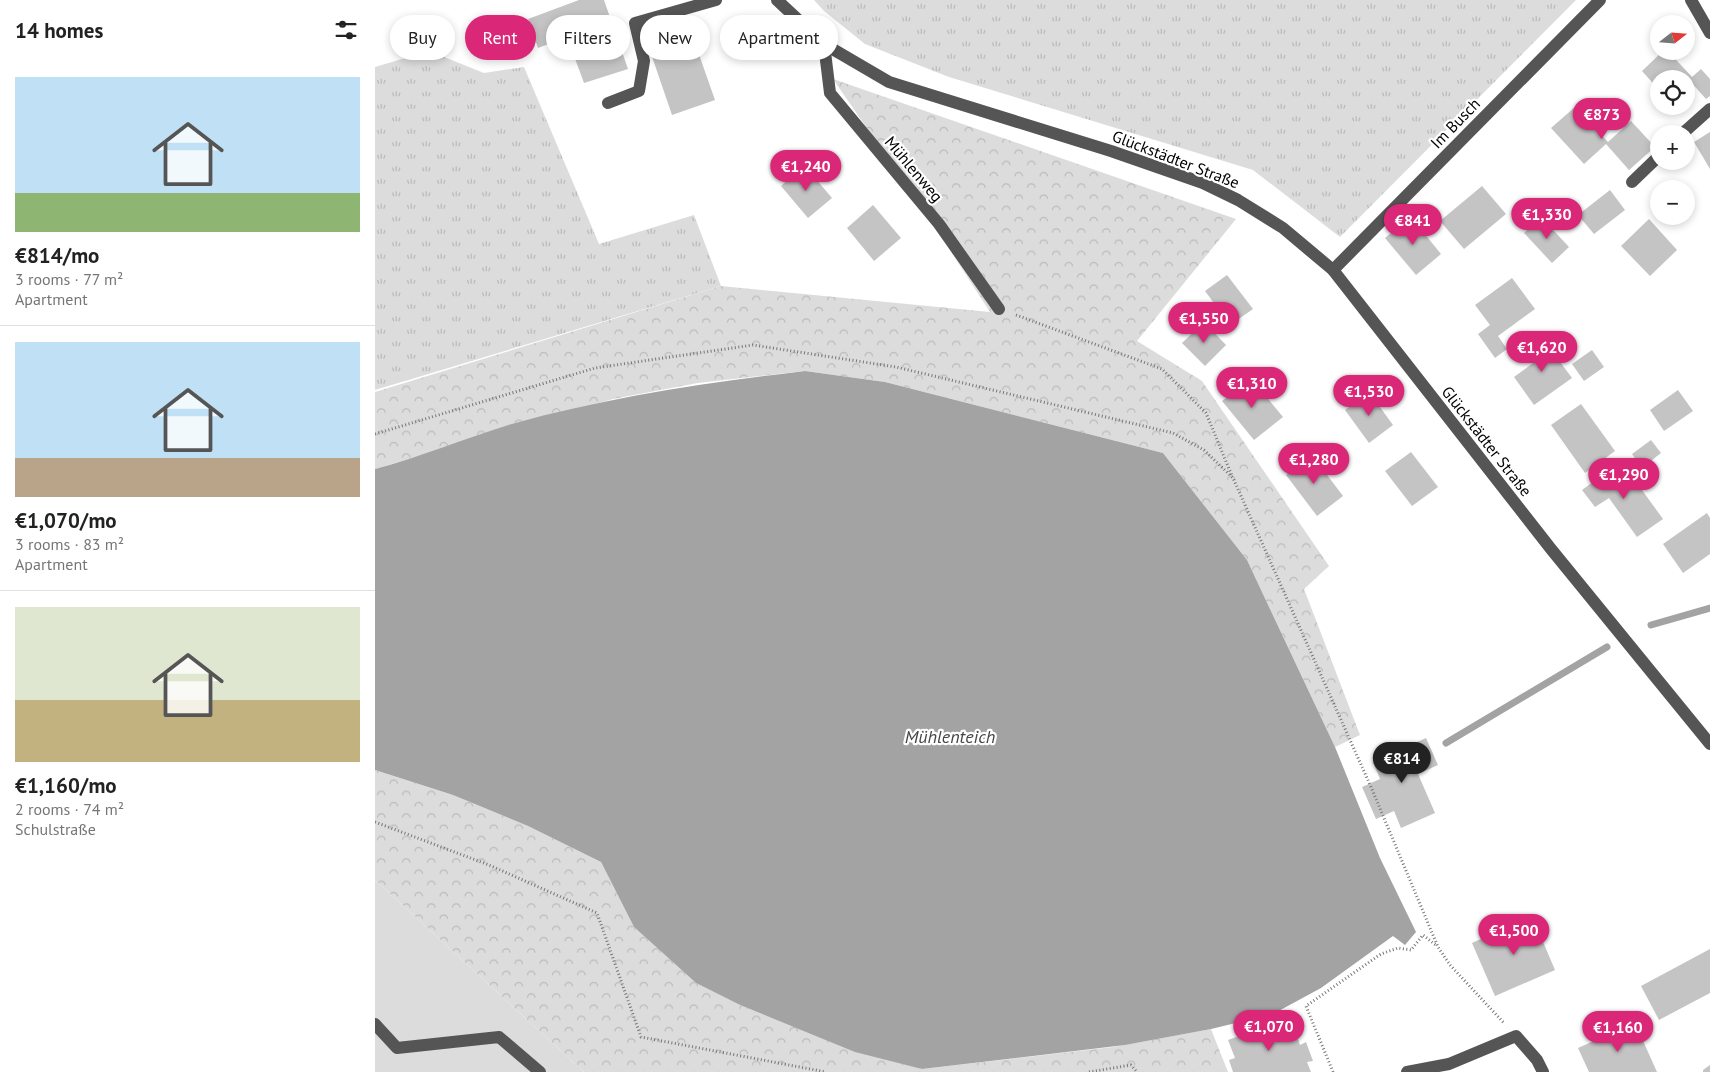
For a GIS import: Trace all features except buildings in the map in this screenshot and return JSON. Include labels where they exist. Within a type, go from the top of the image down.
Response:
[{"type":"street","points":[[608,103],[639,91],[644,61],[635,24],[716,0]]},
{"type":"street","name":"Glückstädter Straße","points":[[777,0],[793,15]]},
{"type":"street","name":"Im Busch","points":[[1333,270],[1600,0]]},
{"type":"street","points":[[1691,0],[1710,33]]},
{"type":"street","name":"Glückstädter Straße","points":[[838,52],[889,82],[1111,151],[1203,183],[1239,200],[1283,228],[1333,270],[1551,549],[1710,744]]},
{"type":"street","name":"Mühlenweg","points":[[826,60],[830,93],[939,224],[999,308]]},
{"type":"street","points":[[1692,125],[1710,108]]},
{"type":"street","points":[[1632,182],[1650,165]]},
{"type":"street","points":[[375,1024],[397,1048],[499,1037],[540,1072]]},
{"type":"street","points":[[1407,1072],[1449,1064],[1516,1036],[1537,1060],[1543,1072]]},
{"type":"path","points":[[999,308],[1162,369],[1206,413],[1233,478],[1371,787],[1438,947],[1450,965],[1516,1036]]},
{"type":"path","points":[[375,434],[595,368],[753,345],[896,367],[1173,433],[1205,450],[1233,478]]},
{"type":"path","points":[[375,822],[489,865],[597,913],[641,1037],[826,1072]]},
{"type":"path","points":[[1333,1072],[1306,1006],[1381,954],[1398,948],[1411,950],[1423,936],[1438,947]]},
{"type":"path","points":[[1089,1072],[1131,1065],[1137,1072]]},
{"type":"green space","points":[[814,0],[1576,0],[1340,237],[1253,170],[949,77],[865,44],[838,22],[838,15],[829,15]]},
{"type":"green space","points":[[399,60],[452,60],[484,73],[524,67],[599,244],[694,215],[721,286],[375,390],[375,67]]},
{"type":"green space","points":[[833,79],[1236,219],[1137,341],[1202,381],[1329,566],[1304,589],[1360,735],[1335,747],[1247,560],[1163,453],[885,382],[805,371],[698,383],[613,399],[375,469],[375,392],[721,286],[990,312],[935,227]]},
{"type":"green space","points":[[375,770],[453,795],[528,826],[601,862],[634,927],[696,983],[740,1005],[797,1028],[922,1069],[1113,1047],[1211,1029],[1228,1072],[584,1072],[375,880]]},
{"type":"green space","points":[[375,880],[584,1072],[375,1072]]},
{"type":"water","name":"Mühlenteich","points":[[805,371],[885,382],[1163,453],[1247,560],[1335,747],[1380,858],[1416,932],[1405,945],[1393,936],[1321,988],[1273,1014],[1211,1029],[1125,1045],[922,1069],[855,1052],[740,1005],[696,983],[634,927],[601,862],[528,826],[453,795],[375,770],[375,469],[548,414],[694,386]]},
{"type":"waterway","points":[[1651,625],[1710,608]]},
{"type":"waterway","points":[[1446,743],[1607,647]]}]
